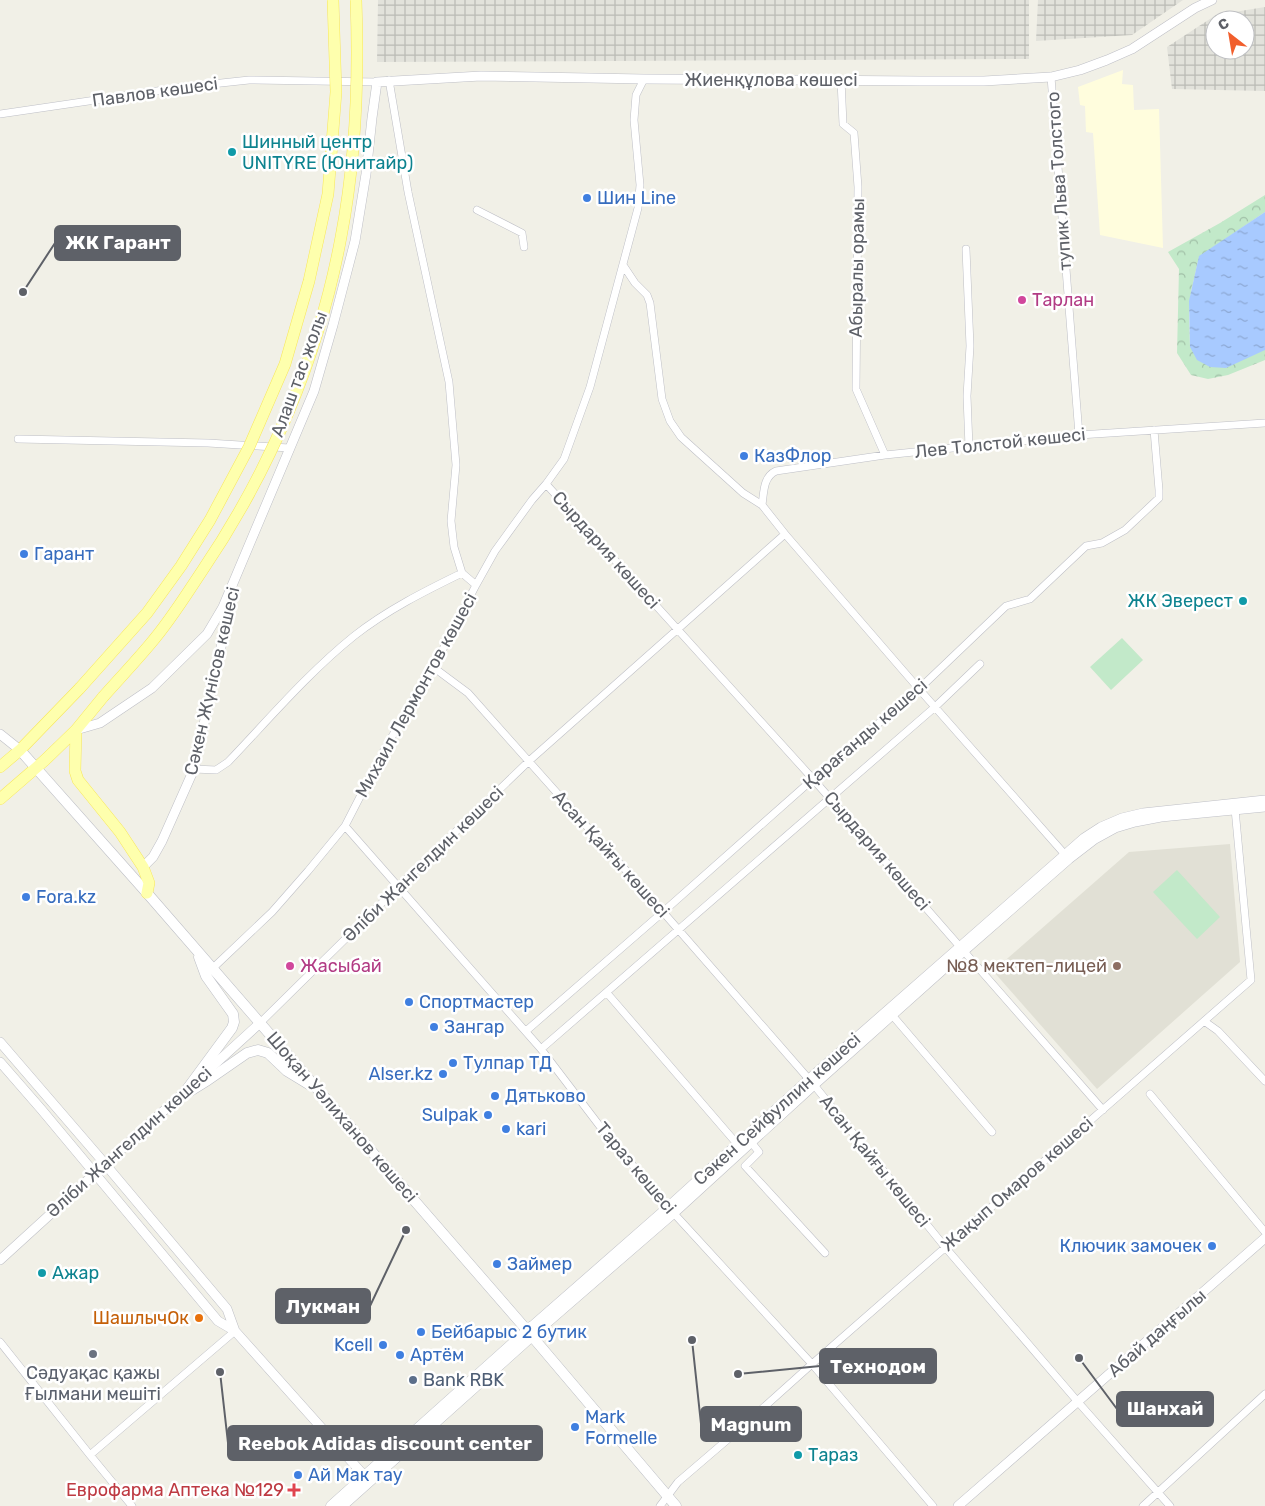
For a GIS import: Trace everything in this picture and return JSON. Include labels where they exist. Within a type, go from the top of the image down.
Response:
[{"type":"main road","name":"Алаш тас жолы","points":[[0,767],[20,750],[80,688],[146,613],[181,566],[210,520],[249,448],[284,364],[309,281],[328,194],[336,92],[333,0]]},
{"type":"main road","name":"Алаш тас жолы","points":[[0,799],[76,730],[102,697],[152,642],[213,554],[243,504],[293,402],[321,322],[344,219],[356,117],[356,0]]},
{"type":"main road","points":[[76,730],[75,771],[78,780],[120,832],[143,867],[149,882],[147,893]]},
{"type":"main road","name":"Шоқан Уәлиханов көшесі","points":[[20,750],[530,1331],[676,1506]]},
{"type":"main road","points":[[182,1096],[225,1039],[234,1022],[233,1014],[206,976],[197,950]]},
{"type":"main road","points":[[182,1096],[247,1053],[258,1050],[268,1053],[287,1071],[319,1091]]},
{"type":"main road","name":"Сәкен Сейфуллин көшесі","points":[[342,1506],[367,1479],[530,1331]]},
{"type":"main road","name":"Сәкен Сейфуллин көшесі","points":[[330,1506],[367,1479]]},
{"type":"street","name":"Жиенқұлова көшесі","points":[[310,80],[377,82],[480,76],[984,81],[1051,77],[1080,70],[1132,49],[1186,13],[1212,0]]},
{"type":"street","name":"тупик Льва Толстого","points":[[1051,77],[1079,435]]},
{"type":"street","points":[[476,585],[494,552],[564,459],[590,387],[638,208],[640,185],[634,120],[636,95],[644,79]]},
{"type":"street","name":"Павлов көшесі","points":[[0,114],[184,87],[249,80],[310,80]]},
{"type":"street","name":"Михаил Лермонтов көшесі","points":[[213,968],[272,912],[345,826],[383,752],[433,667],[476,585],[462,573],[454,547],[451,521],[456,466],[449,382],[408,192],[389,80]]},
{"type":"street","name":"Абыралы орамы","points":[[841,80],[843,124],[854,133],[858,187],[856,389],[885,455]]},
{"type":"street","points":[[76,730],[100,723],[152,688],[206,634],[223,607],[314,391],[355,241],[366,174],[377,82]]},
{"type":"street","points":[[477,210],[522,233],[524,247]]},
{"type":"street","points":[[966,249],[970,346],[967,396],[969,446]]},
{"type":"street","points":[[623,265],[635,283],[647,295],[650,303],[659,386],[665,411],[681,437],[743,494],[762,505],[919,689],[1067,857]]},
{"type":"street","name":"Лев Толстой көшесі","points":[[762,505],[766,479],[776,471],[885,455],[1079,435],[1265,423]]},
{"type":"street","name":"Қарағанды көшесі","points":[[526,1031],[813,779],[919,689],[1006,606],[1030,599],[1086,546],[1102,543],[1126,530],[1158,498],[1154,430]]},
{"type":"street","points":[[18,438],[289,448]]},
{"type":"street","name":"Сырдария көшесі","points":[[546,484],[813,779],[1103,1110]]},
{"type":"street","name":"Әліби Жангелдин көшесі","points":[[0,1260],[260,1023],[529,761],[785,534]]},
{"type":"street","points":[[194,769],[216,770],[228,762],[304,682],[354,636],[432,588],[462,573]]},
{"type":"street","name":"Сәкен Жүнісов көшесі","points":[[143,867],[153,856],[162,841],[194,769],[238,574]]},
{"type":"street","name":"Қарағанды көшесі","points":[[542,1049],[935,707],[980,664]]},
{"type":"street","name":"Асан Қайғы көшесі","points":[[433,667],[468,693],[679,930],[812,1082],[945,1247],[1170,1506]]},
{"type":"street","name":"Шоқан Уәлиханов көшесі","points":[[0,734],[20,750]]},
{"type":"street","name":"Сәкен Сейфуллин көшесі","points":[[530,1331],[751,1142],[812,1082],[1067,857],[1084,838],[1101,826],[1122,818],[1162,811],[1265,800]]},
{"type":"street","name":"Сәкен Сейфуллин көшесі","points":[[1067,857],[1116,828],[1135,822],[1161,817],[1265,807]]},
{"type":"street","name":"Жақып Омаров көшесі","points":[[660,1506],[678,1482],[1251,980],[1235,809]]},
{"type":"street","name":"Тараз көшесі","points":[[345,826],[542,1049],[602,1129],[671,1210],[812,1364],[933,1506]]},
{"type":"street","name":"Сәкен Сейфуллин көшесі","points":[[671,1210],[738,1145],[892,1015],[962,948]]},
{"type":"street","points":[[607,993],[738,1145]]},
{"type":"street","points":[[892,1015],[992,1132]]},
{"type":"street","points":[[1204,1021],[1218,1030],[1265,1082]]},
{"type":"street","points":[[0,1042],[227,1309],[235,1331]]},
{"type":"street","points":[[0,1062],[218,1321],[235,1331],[367,1479]]},
{"type":"street","points":[[1150,1094],[1265,1232]]},
{"type":"street","points":[[751,1142],[759,1152],[745,1166],[825,1253]]},
{"type":"street","name":"Абай даңғылы","points":[[958,1506],[1265,1238]]},
{"type":"street","points":[[90,1456],[235,1331]]},
{"type":"street","points":[[0,1342],[132,1506]]},
{"type":"street","points":[[1143,1506],[1265,1394]]},
{"type":"shaded area","points":[[378,0],[1029,0],[1029,59],[377,62]]},
{"type":"shaded area","points":[[1038,0],[1183,0],[1132,35],[1036,41]]},
{"type":"shaded area","points":[[1265,7],[1265,91],[1172,89],[1167,47],[1205,22],[1205,60],[1255,60],[1255,10],[1247,10]]},
{"type":"shaded area","points":[[1123,70],[1122,84],[1133,85],[1134,110],[1159,109],[1163,248],[1100,235],[1093,133],[1086,132],[1085,106],[1080,105],[1078,87]]},
{"type":"shaded area","name":"№8 мектеп-лицей","points":[[1230,844],[1240,962],[1097,1089],[993,971],[1129,852]]},
{"type":"green space","points":[[1265,195],[1265,212],[1199,257],[1191,292],[1189,314],[1190,347],[1265,350],[1265,360],[1228,375],[1208,379],[1191,375],[1177,353],[1179,269],[1168,252]]},
{"type":"green space","points":[[1122,638],[1143,660],[1111,690],[1090,667]]},
{"type":"green space","points":[[1177,870],[1220,917],[1197,939],[1153,892]]},
{"type":"water","points":[[1265,212],[1265,350],[1226,368],[1210,367],[1197,360],[1190,347],[1189,301],[1199,256]]},
{"type":"place","name":"Шинный центр UNITYRE (Юнитайр)","points":[[232,152]]},
{"type":"place","name":"Шин Line","points":[[587,198]]},
{"type":"place","name":"ЖК Гарант","points":[[23,292]]},
{"type":"place","name":"Тарлан","points":[[1022,300]]},
{"type":"place","name":"КазФлор","points":[[744,456]]},
{"type":"place","name":"Гарант","points":[[24,554]]},
{"type":"place","name":"ЖК Эверест","points":[[1243,601]]},
{"type":"place","name":"Fora.kz","points":[[26,897]]},
{"type":"place","name":"Жасыбай","points":[[290,966]]},
{"type":"place","name":"№8 мектеп-лицей","points":[[1117,966]]},
{"type":"place","name":"Спортмастер","points":[[409,1002]]},
{"type":"place","name":"Зангар","points":[[434,1027]]},
{"type":"place","name":"Тулпар ТД","points":[[453,1063]]},
{"type":"place","name":"Alser.kz","points":[[443,1074]]},
{"type":"place","name":"Дятьково","points":[[495,1096]]},
{"type":"place","name":"Sulpak","points":[[488,1115]]},
{"type":"place","name":"kari","points":[[506,1129]]},
{"type":"place","name":"Лукман","points":[[406,1230]]},
{"type":"place","name":"Ключик замочек","points":[[1212,1246]]},
{"type":"place","name":"Займер","points":[[497,1264]]},
{"type":"place","name":"Ажар","points":[[42,1273]]},
{"type":"place","name":"ШашлычОк","points":[[199,1318]]},
{"type":"place","name":"Бейбарыс 2 бутик","points":[[421,1332]]},
{"type":"place","name":"Magnum","points":[[692,1340]]},
{"type":"place","name":"Kcell","points":[[383,1345]]},
{"type":"place","name":"Сәдуақас қажы Ғылмани мешіті","points":[[93,1354]]},
{"type":"place","name":"Артём","points":[[400,1355]]},
{"type":"place","name":"Шанхай","points":[[1079,1358]]},
{"type":"place","name":"Reebok Adidas discount center","points":[[220,1372]]},
{"type":"place","name":"Технодом","points":[[738,1374]]},
{"type":"place","name":"Bank RBK","points":[[413,1380]]},
{"type":"place","name":"Mark Formelle","points":[[575,1427]]},
{"type":"place","name":"Тараз","points":[[798,1455]]},
{"type":"place","name":"Ай Мак тау","points":[[298,1475]]},
{"type":"place","name":"Еврофарма Аптека №129","points":[[294,1490]]}]
